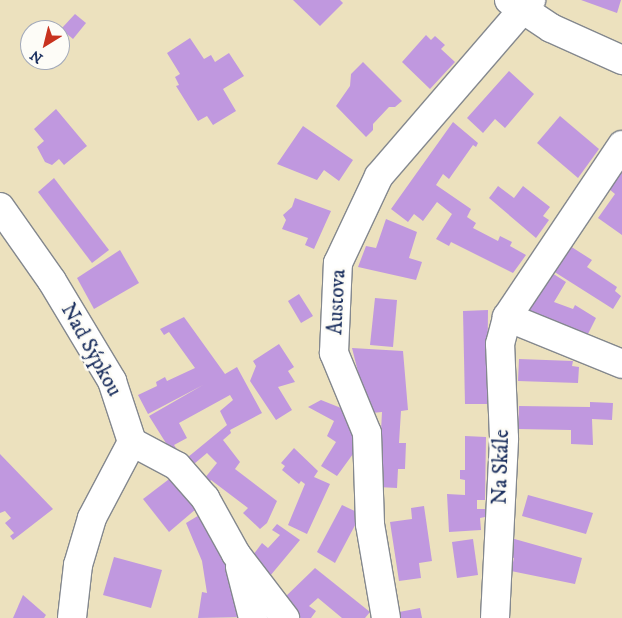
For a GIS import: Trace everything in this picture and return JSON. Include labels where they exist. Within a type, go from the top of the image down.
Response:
[{"type":"street","points":[[521,4],[551,28],[622,60]]},
{"type":"street","name":"Austova","points":[[386,618],[370,524],[367,433],[334,353],[338,263],[379,176],[521,4]]},
{"type":"street","name":"Na Skále","points":[[495,618],[504,438],[500,344],[508,318],[622,145]]},
{"type":"street","name":"Nad Sýpkou","points":[[0,207],[52,281],[112,381],[132,442]]},
{"type":"street","points":[[508,318],[622,364]]},
{"type":"street","points":[[72,618],[78,564],[92,518],[132,442],[177,466],[205,498],[236,554],[285,618]]},
{"type":"street","points":[[236,554],[253,618]]},
{"type":"building","points":[[293,0],[340,0],[343,3],[320,26]]},
{"type":"building","points":[[581,0],[621,0],[617,13]]},
{"type":"building","points":[[75,14],[86,23],[73,39],[70,36],[69,20]]},
{"type":"building","points":[[426,35],[431,40],[435,36],[445,45],[441,49],[455,62],[430,89],[402,62]]},
{"type":"building","points":[[190,38],[204,59],[211,55],[215,62],[229,53],[244,76],[223,89],[236,111],[213,125],[207,116],[198,121],[176,86],[179,85],[175,77],[180,74],[167,53]]},
{"type":"building","points":[[363,62],[402,101],[395,107],[389,107],[373,124],[373,130],[366,137],[336,106],[350,86],[351,74]]},
{"type":"building","points":[[509,71],[534,94],[505,128],[495,119],[483,133],[467,118]]},
{"type":"building","points":[[56,109],[87,146],[64,165],[59,159],[52,165],[45,162],[37,147],[44,141],[34,129]]},
{"type":"building","points":[[560,116],[599,149],[578,178],[537,143]]},
{"type":"building","points":[[453,122],[478,143],[476,147],[473,145],[449,179],[443,174],[436,185],[471,209],[467,217],[476,223],[473,228],[498,241],[500,236],[512,242],[510,246],[526,255],[513,273],[451,242],[449,246],[436,239],[452,214],[437,202],[423,221],[414,214],[408,222],[391,209]]},
{"type":"building","points":[[303,126],[353,160],[339,181],[324,170],[317,180],[277,164]]},
{"type":"building","points":[[622,170],[622,235],[598,218],[615,194],[609,189]]},
{"type":"building","points":[[54,178],[109,250],[92,263],[38,192]]},
{"type":"building","points":[[498,186],[514,198],[523,186],[550,207],[543,216],[549,220],[536,238],[489,198]]},
{"type":"building","points":[[295,198],[331,211],[314,249],[305,245],[308,238],[282,229],[286,220],[283,215],[292,207]]},
{"type":"building","points":[[386,219],[417,232],[409,258],[422,262],[416,280],[358,267],[366,246],[376,248]]},
{"type":"building","points":[[570,246],[592,260],[587,267],[617,287],[615,291],[621,296],[613,309],[553,271]]},
{"type":"building","points":[[120,250],[139,283],[94,309],[77,278]]},
{"type":"building","points":[[552,273],[566,282],[554,302],[573,309],[575,305],[596,318],[587,336],[526,312]]},
{"type":"building","points":[[299,294],[313,316],[301,323],[288,301]]},
{"type":"building","points":[[375,298],[397,300],[393,347],[370,345]]},
{"type":"building","points":[[488,310],[487,404],[465,404],[463,311]]},
{"type":"building","points":[[184,317],[225,374],[237,367],[262,413],[230,430],[231,433],[223,440],[240,462],[235,469],[277,501],[267,523],[260,529],[243,513],[248,508],[211,480],[209,483],[204,479],[217,463],[207,453],[188,469],[182,462],[227,425],[220,411],[233,400],[230,395],[179,423],[187,438],[174,445],[178,451],[169,448],[149,416],[203,385],[148,414],[138,395],[157,386],[156,382],[165,377],[167,381],[195,368],[169,332],[164,335],[160,329]]},
{"type":"building","points":[[279,344],[294,367],[288,371],[295,382],[278,387],[292,410],[276,420],[250,381],[256,366],[253,361]]},
{"type":"building","points":[[352,348],[403,351],[408,410],[401,411],[399,443],[406,443],[405,469],[398,469],[397,488],[378,487],[382,412],[372,413],[364,396]]},
{"type":"building","points":[[519,359],[573,361],[572,366],[579,367],[578,383],[518,381]]},
{"type":"building","points":[[321,400],[341,408],[356,420],[366,436],[337,476],[321,466],[336,442],[327,436],[334,421],[308,407]]},
{"type":"building","points":[[590,402],[613,403],[612,420],[592,419],[593,445],[571,444],[571,430],[518,429],[519,406],[590,407]]},
{"type":"building","points":[[465,436],[486,437],[485,500],[477,500],[477,509],[485,509],[485,517],[480,518],[481,530],[449,532],[447,494],[465,495],[465,480],[460,479],[460,470],[465,470]]},
{"type":"building","points":[[294,448],[318,471],[314,477],[330,484],[307,534],[288,525],[305,484],[301,481],[299,484],[282,470],[285,466],[281,463]]},
{"type":"building","points":[[0,454],[53,509],[13,540],[10,536],[14,533],[5,523],[11,518],[5,511],[0,513]]},
{"type":"building","points":[[177,473],[203,503],[169,532],[143,499]]},
{"type":"building","points":[[528,495],[593,513],[586,534],[522,516]]},
{"type":"building","points":[[342,505],[361,514],[335,563],[317,552]]},
{"type":"building","points":[[424,506],[432,561],[419,563],[421,578],[399,581],[390,522],[412,519],[411,508]]},
{"type":"building","points":[[206,511],[232,557],[244,617],[198,618],[202,592],[207,593],[202,561],[186,523]]},
{"type":"building","points":[[277,524],[300,540],[270,576],[250,559],[262,543],[268,548],[280,535],[272,530]]},
{"type":"building","points":[[511,538],[582,558],[575,584],[511,571],[514,558],[508,557]]},
{"type":"building","points":[[473,539],[478,575],[457,578],[452,542]]},
{"type":"building","points":[[114,557],[162,570],[151,608],[103,595]]},
{"type":"building","points":[[315,568],[370,612],[365,618],[342,618],[318,598],[309,606],[316,611],[311,618],[301,618],[282,600]]},
{"type":"building","points":[[23,595],[46,615],[44,618],[13,618]]},
{"type":"building","points":[[420,608],[422,618],[395,618],[394,613]]}]
